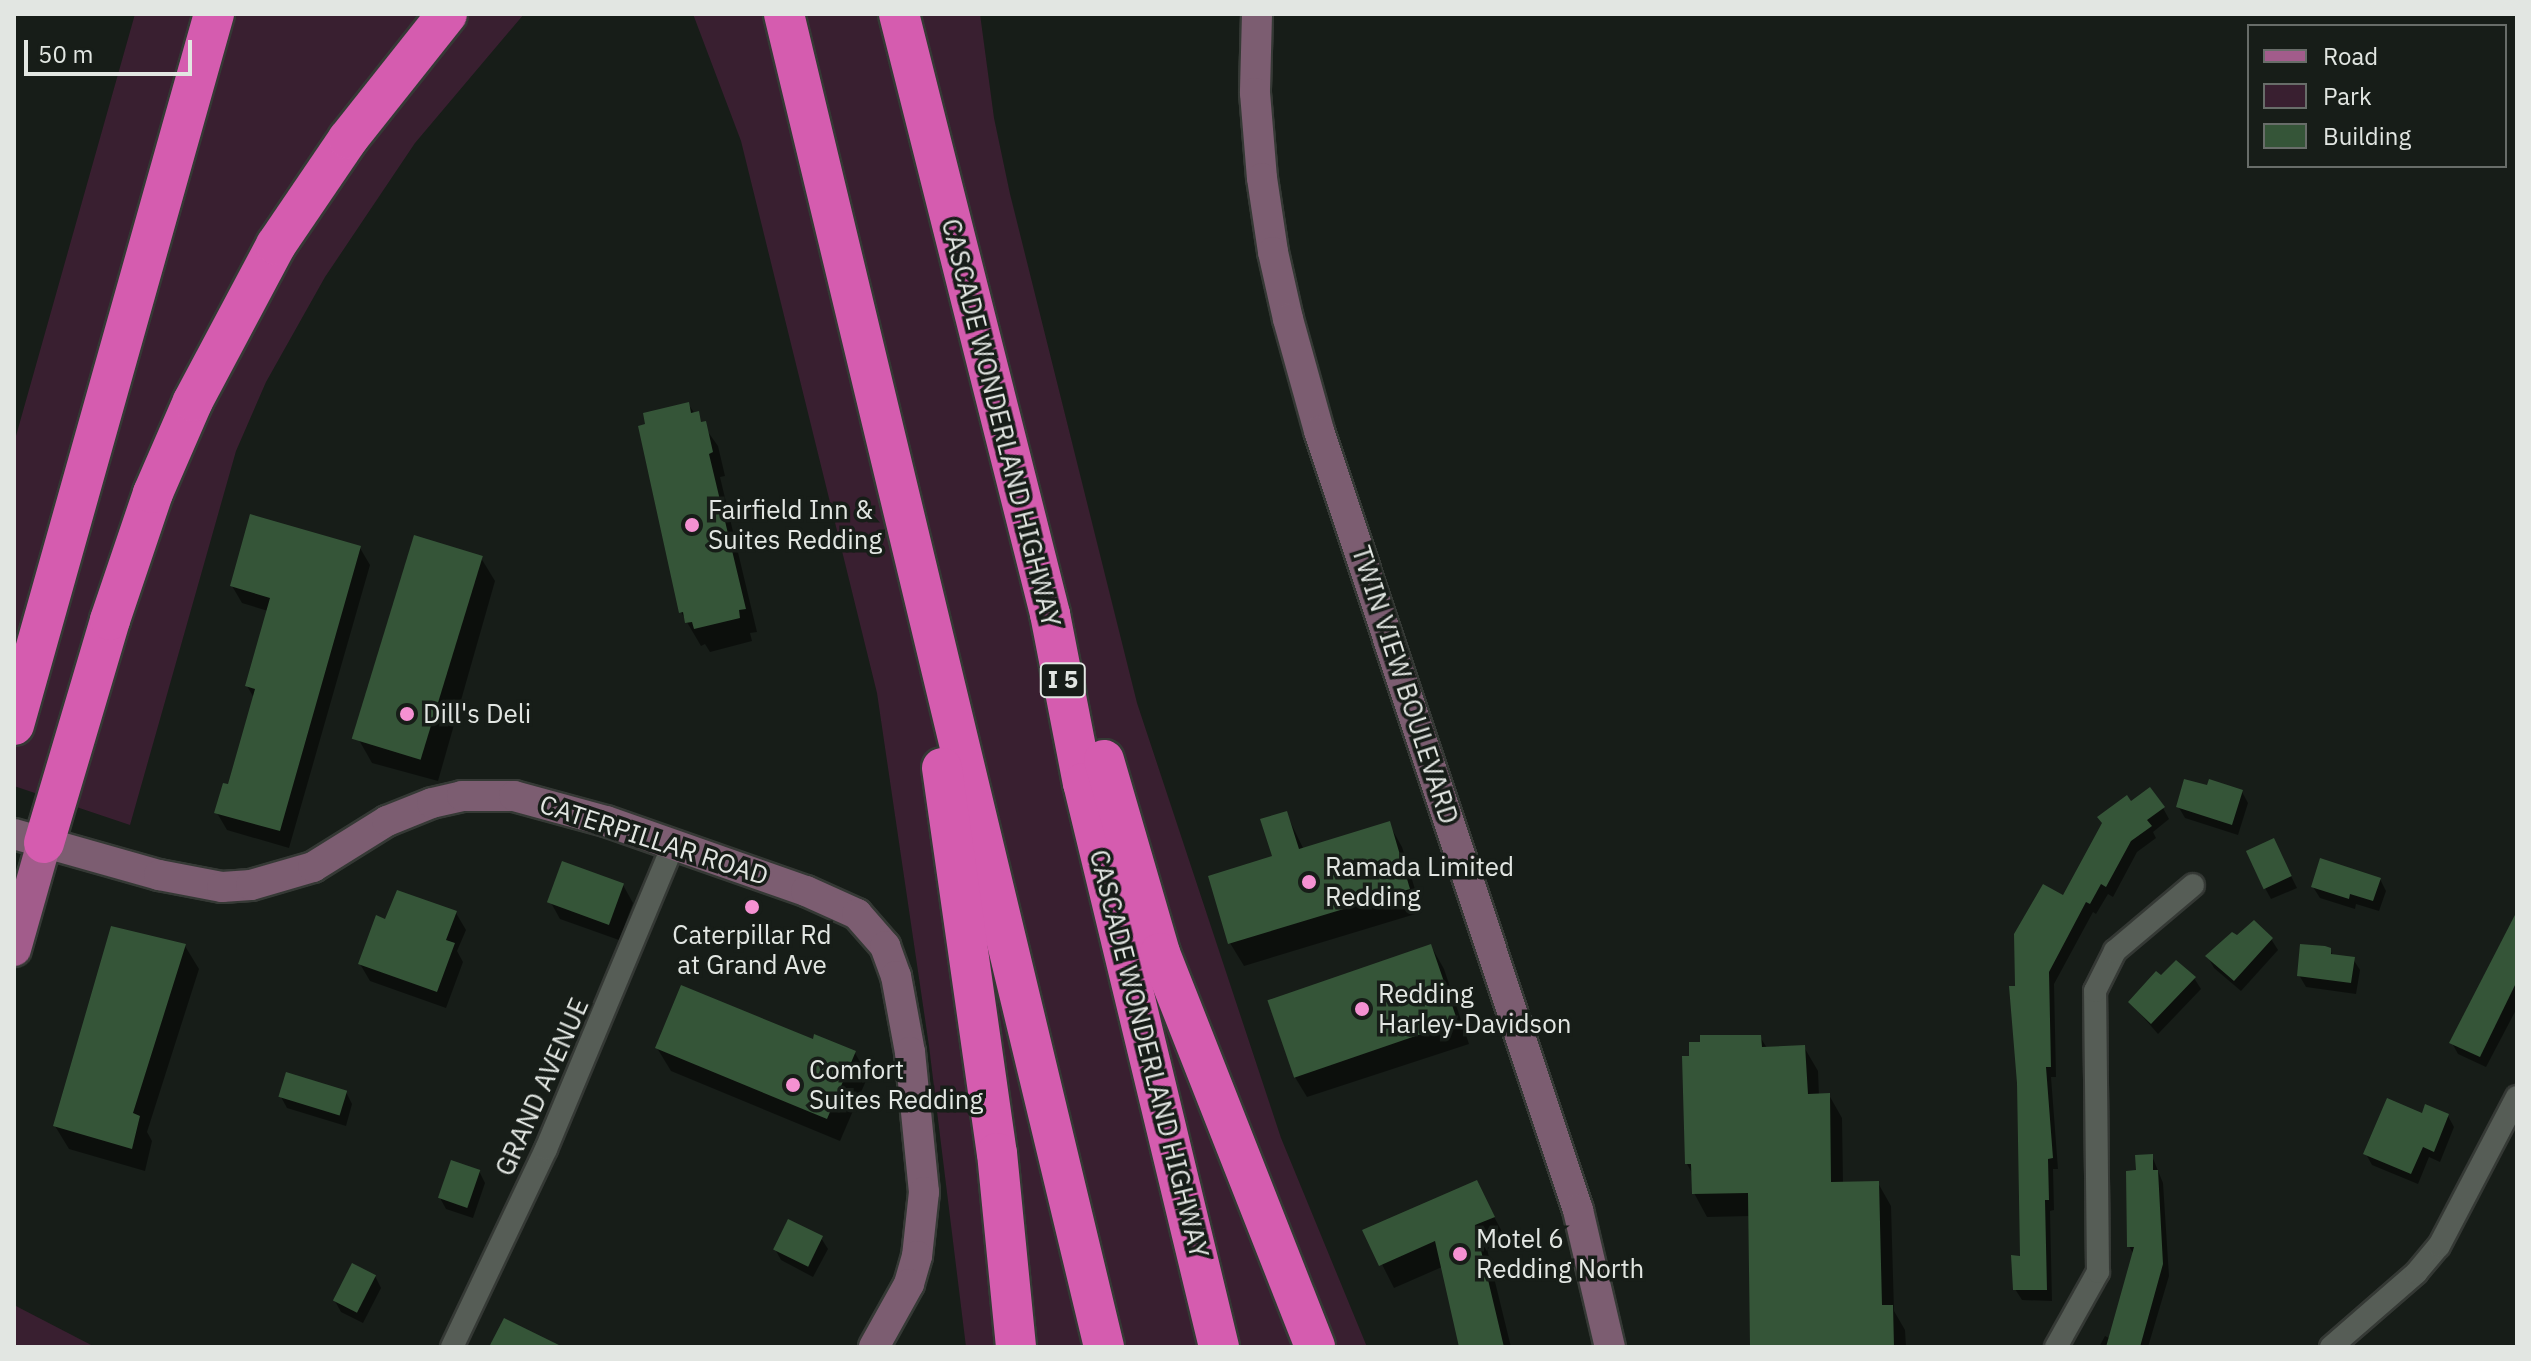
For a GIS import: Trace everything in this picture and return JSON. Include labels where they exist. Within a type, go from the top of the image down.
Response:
[{"type":"highway","points":[[14,725],[214,14]]},
{"type":"highway","points":[[29,839],[153,493],[193,401],[276,245],[348,139],[447,14]]},
{"type":"highway","points":[[784,14],[1104,1347]]},
{"type":"highway","name":"CASCADE WONDERLAND HIGHWAY","points":[[899,14],[1050,614],[1083,783],[1219,1347]]},
{"type":"highway","points":[[928,609],[930,686],[997,1153],[1016,1347]]},
{"type":"highway","points":[[1050,614],[1089,708],[1160,953],[1315,1347]]},
{"type":"main road","points":[[14,949],[29,839]]},
{"type":"street","name":"TWIN VIEW BOULEVARD","points":[[1257,14],[1255,93],[1262,178],[1273,252],[1288,319],[1319,431],[1578,1210],[1610,1347]]},
{"type":"street","name":"CATERPILLAR ROAD","points":[[29,839],[159,875],[222,887],[251,885],[313,867],[407,811],[462,796],[489,795],[557,806],[832,902],[857,914],[885,946],[903,1005],[924,1192],[917,1256],[909,1284],[874,1347]]},
{"type":"street","name":"GRAND AVENUE","points":[[452,1347],[546,1149],[673,845]]},
{"type":"street","points":[[2056,1347],[2098,1272],[2095,991],[2115,951],[2193,885]]},
{"type":"street","points":[[2331,1347],[2416,1273],[2439,1246],[2517,1097]]},
{"type":"green space","points":[[135,14],[524,14],[415,143],[325,277],[266,382],[236,451],[130,825],[14,786],[14,443]]},
{"type":"green space","points":[[693,14],[980,14],[994,118],[1010,194],[1137,703],[1281,1138],[1367,1347],[966,1347],[929,1046],[877,693],[741,141]]},
{"type":"green space","points":[[14,1305],[95,1347],[14,1347]]},
{"type":"building","name":"Fairfield Inn & Suites Redding","points":[[689,402],[691,413],[699,411],[701,422],[706,421],[713,452],[709,454],[746,609],[739,610],[740,618],[694,629],[692,622],[685,623],[683,612],[679,613],[638,426],[645,424],[643,413]]},
{"type":"building","points":[[250,514],[361,546],[280,831],[214,813],[223,783],[228,784],[255,689],[245,686],[270,598],[230,586]]},
{"type":"building","points":[[414,535],[483,556],[421,760],[352,739]]},
{"type":"building","points":[[2184,779],[2207,785],[2209,779],[2243,790],[2232,825],[2176,807]]},
{"type":"building","points":[[2150,787],[2165,807],[2147,820],[2152,826],[2131,841],[2106,887],[2101,884],[2090,904],[2086,902],[2049,972],[2051,1067],[2046,1067],[2053,1158],[2048,1159],[2049,1200],[2045,1200],[2047,1290],[2013,1290],[2011,1255],[2020,1256],[2017,1083],[2009,986],[2015,986],[2014,934],[2043,884],[2063,895],[2102,823],[2097,817],[2127,795],[2131,801]]},
{"type":"building","name":"Ramada Limited Redding","points":[[1287,811],[1299,849],[1390,821],[1410,889],[1228,944],[1208,876],[1272,856],[1260,819]]},
{"type":"building","points":[[2274,838],[2292,876],[2264,889],[2246,851]]},
{"type":"building","points":[[2320,858],[2381,878],[2373,901],[2350,894],[2349,899],[2311,887]]},
{"type":"building","points":[[562,861],[624,884],[609,925],[547,902]]},
{"type":"building","points":[[397,890],[457,911],[446,940],[455,943],[437,992],[358,964],[376,915],[385,919]]},
{"type":"building","points":[[2517,911],[2517,981],[2480,1057],[2449,1043]]},
{"type":"building","points":[[2254,920],[2273,938],[2234,981],[2205,956],[2232,932],[2237,935]]},
{"type":"building","points":[[111,926],[186,944],[133,1113],[140,1116],[132,1149],[53,1126]]},
{"type":"building","name":"Redding Harley-Davidson","points":[[1431,944],[1458,1022],[1294,1078],[1267,1000]]},
{"type":"building","points":[[2300,944],[2325,946],[2331,948],[2331,954],[2355,957],[2351,983],[2297,976]]},
{"type":"building","points":[[2176,960],[2196,977],[2151,1024],[2128,1002],[2156,971],[2161,975]]},
{"type":"building","name":"Comfort Suites Redding","points":[[681,985],[813,1039],[814,1034],[856,1051],[827,1119],[655,1048]]},
{"type":"building","points":[[1700,1035],[1761,1035],[1762,1047],[1805,1045],[1808,1094],[1830,1093],[1831,1182],[1879,1181],[1882,1305],[1893,1305],[1894,1347],[1750,1347],[1748,1193],[1692,1194],[1691,1164],[1685,1164],[1682,1056],[1689,1056],[1689,1042],[1700,1042]]},
{"type":"building","points":[[286,1072],[347,1091],[340,1116],[278,1097]]},
{"type":"building","points":[[2387,1098],[2422,1113],[2425,1104],[2449,1114],[2434,1152],[2423,1147],[2411,1174],[2363,1154]]},
{"type":"building","points":[[2153,1154],[2153,1170],[2158,1170],[2163,1264],[2140,1347],[2106,1347],[2134,1247],[2127,1247],[2126,1171],[2136,1170],[2135,1155]]},
{"type":"building","points":[[451,1160],[480,1170],[467,1208],[438,1198]]},
{"type":"building","name":"Motel 6 Redding North","points":[[1477,1180],[1495,1217],[1475,1225],[1504,1347],[1459,1347],[1435,1241],[1379,1266],[1362,1230]]},
{"type":"building","points":[[788,1219],[823,1236],[808,1267],[773,1250]]},
{"type":"building","points":[[352,1263],[376,1275],[357,1313],[333,1300]]},
{"type":"building","points":[[504,1318],[563,1347],[489,1347]]},
{"type":"place","name":"Fairfield Inn & Suites Redding","points":[[692,525]]},
{"type":"place","name":"Dill's Deli","points":[[407,714]]},
{"type":"place","name":"Ramada Limited Redding","points":[[1309,882]]},
{"type":"place","name":"Caterpillar Rd at Grand Ave","points":[[752,907]]},
{"type":"place","name":"Redding Harley-Davidson","points":[[1362,1009]]},
{"type":"place","name":"Comfort Suites Redding","points":[[793,1085]]},
{"type":"place","name":"Motel 6 Redding North","points":[[1460,1254]]}]
